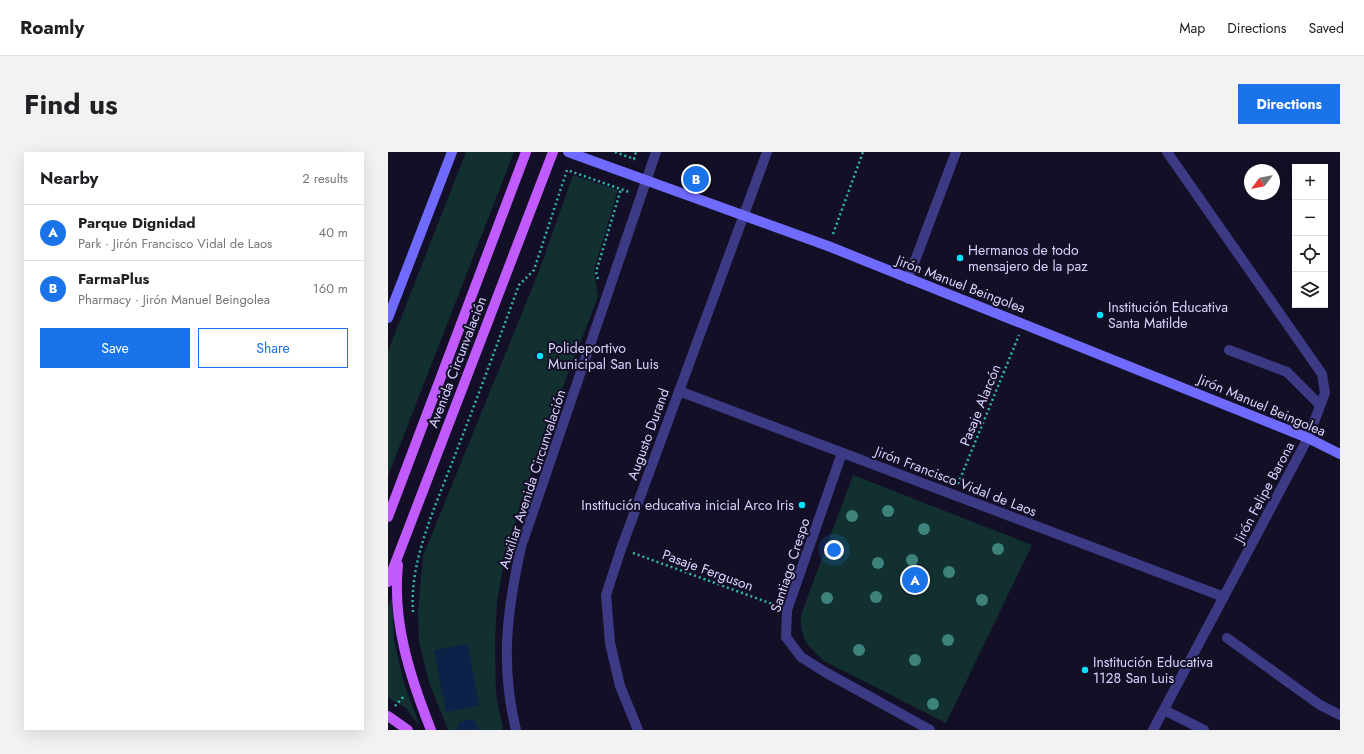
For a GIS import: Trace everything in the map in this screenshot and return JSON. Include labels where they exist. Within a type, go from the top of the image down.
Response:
[{"type":"main road","name":"Avenida Circunvalación","points":[[388,517],[526,152]]},
{"type":"main road","name":"Avenida Circunvalación","points":[[388,582],[553,152]]},
{"type":"main road","points":[[399,553],[396,590],[402,642],[415,689],[431,730]]},
{"type":"main road","points":[[388,716],[408,730]]},
{"type":"street","points":[[388,318],[452,152]]},
{"type":"street","name":"Jirón Manuel Beingolea","points":[[568,152],[743,217],[828,246],[1024,323],[1308,438],[1340,454]]},
{"type":"street","name":"Auxiliar Avenida Circunvalación","points":[[516,730],[508,686],[508,610],[521,547],[656,152]]},
{"type":"street","name":"Augusto Durand","points":[[638,730],[620,686],[610,643],[606,595],[621,548],[768,152]]},
{"type":"street","points":[[908,278],[956,152]]},
{"type":"street","name":"Jirón Felipe Barona","points":[[1154,730],[1308,438],[1325,392],[1322,374],[1167,152]]},
{"type":"street","points":[[1229,350],[1288,372],[1320,405]]},
{"type":"street","name":"Jirón Francisco Vidal de Laos","points":[[679,391],[1224,597]]},
{"type":"street","name":"Santiago Crespo","points":[[842,453],[787,610],[786,637],[801,657],[825,672],[930,730]]},
{"type":"street","points":[[1226,638],[1320,706],[1340,715]]},
{"type":"street","points":[[1164,710],[1204,730]]},
{"type":"path","points":[[615,152],[634,159],[636,152]]},
{"type":"path","points":[[828,246],[863,152]]},
{"type":"path","points":[[414,618],[412,604],[418,561],[434,512],[519,285],[534,270],[567,170],[641,196]]},
{"type":"path","name":"Pasaje Alarcón","points":[[954,494],[1024,323]]},
{"type":"path","name":"Pasaje Ferguson","points":[[621,548],[787,610]]},
{"type":"path","points":[[388,716],[401,697],[415,689]]},
{"type":"green space","points":[[466,152],[514,152],[388,476],[388,351]]},
{"type":"green space","name":"Polideportivo Municipal San Luis","points":[[573,175],[618,190],[594,270],[598,297],[538,451],[506,551],[497,601],[495,643],[496,694],[503,730],[448,730],[429,682],[419,642],[418,611],[423,556],[539,271]]},
{"type":"green space","points":[[853,475],[1032,545],[946,723],[824,661],[809,646],[803,636],[801,615]]},
{"type":"green space","points":[[392,597],[394,640],[403,680],[420,727],[406,708],[388,698],[388,606]]},
{"type":"water","points":[[468,644],[479,706],[446,712],[434,650]]},
{"type":"water","points":[[469,719],[476,722],[479,730],[457,730],[459,723]]},
{"type":"place","name":"FarmaPlus","points":[[696,179]]},
{"type":"place","name":"Hermanos de todo mensajero de la paz","points":[[960,258]]},
{"type":"place","name":"Institución Educativa Santa Matilde","points":[[1100,315]]},
{"type":"place","name":"Polideportivo Municipal San Luis","points":[[540,356]]},
{"type":"place","name":"Institución educativa inicial Arco Iris","points":[[802,505]]},
{"type":"place","name":"Parque Dignidad","points":[[915,580]]},
{"type":"place","name":"Institución Educativa 1128 San Luis","points":[[1085,670]]}]
